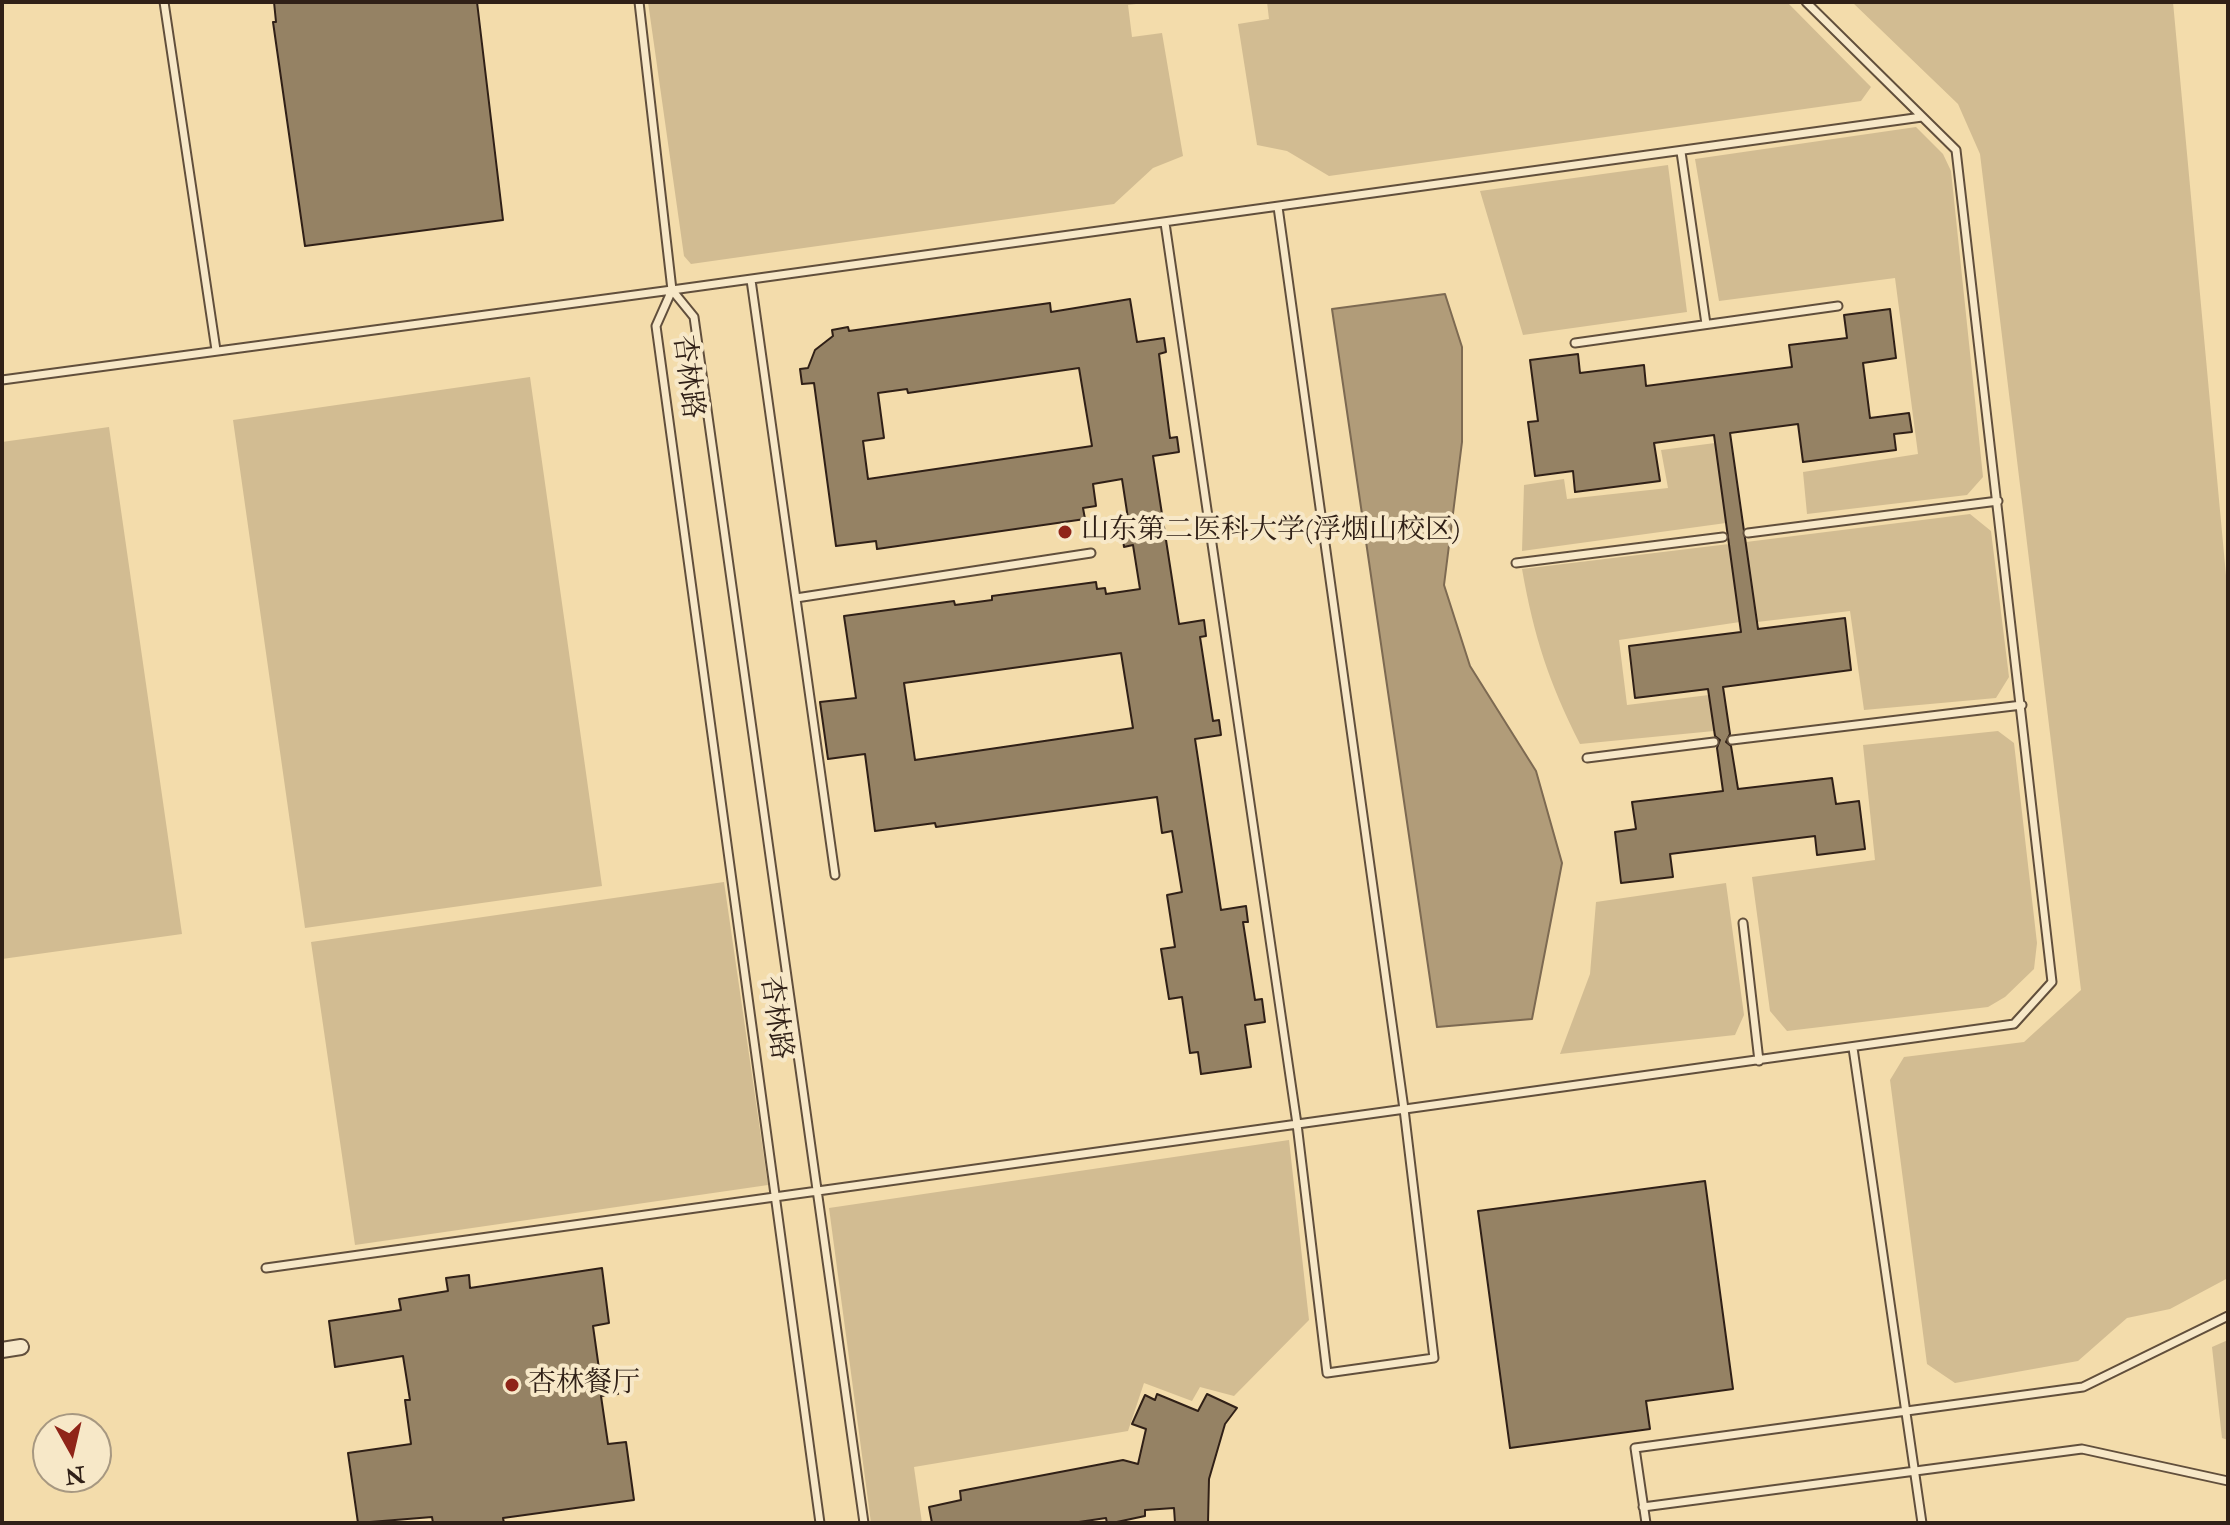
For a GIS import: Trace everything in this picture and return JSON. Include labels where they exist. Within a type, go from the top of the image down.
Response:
[{"type":"street","points":[[2,1350],[21,1347]]},
{"type":"lane","points":[[164,2],[216,350]]},
{"type":"lane","points":[[639,2],[672,290]]},
{"type":"lane","points":[[266,1268],[2014,1024],[2052,982],[1956,150],[1806,2]]},
{"type":"lane","points":[[2,380],[751,280],[1922,117]]},
{"type":"lane","points":[[1681,152],[1706,324]]},
{"type":"lane","points":[[1165,223],[1297,1124],[1327,1373],[1434,1358],[1404,1109],[1278,207]]},
{"type":"lane","points":[[751,280],[835,875]]},
{"type":"lane","name":"杏林路","points":[[820,1523],[656,326],[672,290],[694,317],[864,1523]]},
{"type":"lane","points":[[1575,343],[1838,306]]},
{"type":"lane","points":[[1748,533],[1998,501]]},
{"type":"lane","points":[[1516,563],[1723,537]]},
{"type":"lane","points":[[796,598],[1091,553]]},
{"type":"lane","points":[[1732,740],[2022,705]]},
{"type":"lane","points":[[1587,758],[1714,742]]},
{"type":"lane","points":[[1743,923],[1759,1061]]},
{"type":"lane","points":[[1853,1048],[1922,1523]]},
{"type":"lane","points":[[1646,1523],[1635,1448],[2083,1387],[2228,1316]]},
{"type":"lane","points":[[1643,1507],[2082,1449],[2228,1481]]},
{"type":"shaded area","points":[[648,2],[1152,2],[1128,5],[1132,37],[1162,33],[1183,156],[1153,168],[1114,204],[691,264],[684,256]]},
{"type":"shaded area","points":[[1267,2],[1787,2],[1871,87],[1861,101],[1329,176],[1287,151],[1257,145],[1238,24],[1269,19]]},
{"type":"shaded area","points":[[1852,2],[2173,2],[2228,597],[2228,1278],[2170,1309],[2127,1318],[2078,1361],[1955,1383],[1927,1364],[1890,1080],[1904,1057],[2024,1042],[2081,990],[1980,154],[1958,104]]},
{"type":"shaded area","points":[[1916,127],[1943,154],[1951,171],[1983,477],[1967,495],[1807,514],[1803,472],[1918,454],[1895,278],[1719,301],[1695,159]]},
{"type":"shaded area","points":[[1668,165],[1687,312],[1523,335],[1480,191]]},
{"type":"shaded area","points":[[1445,294],[1462,347],[1462,442],[1444,585],[1470,666],[1536,771],[1562,863],[1532,1019],[1437,1027],[1332,309]]},
{"type":"shaded area","points":[[530,377],[602,886],[305,928],[233,420]]},
{"type":"shaded area","points":[[109,427],[182,934],[2,959],[2,442]]},
{"type":"shaded area","points":[[1715,443],[1726,523],[1522,551],[1524,485],[1564,479],[1567,499],[1668,488],[1661,450]]},
{"type":"shaded area","points":[[1970,514],[1991,531],[2009,677],[1996,698],[1864,710],[1850,611],[1757,622],[1746,542]]},
{"type":"shaded area","points":[[1729,544],[1740,622],[1619,640],[1627,705],[1709,695],[1714,731],[1580,744],[1544,659],[1522,569]]},
{"type":"shaded area","points":[[1998,731],[2014,743],[2037,943],[2034,969],[2005,997],[1988,1007],[1787,1031],[1770,1011],[1752,877],[1875,860],[1863,745]]},
{"type":"shaded area","points":[[724,882],[768,1185],[355,1245],[311,942]]},
{"type":"shaded area","points":[[1726,883],[1744,1015],[1735,1035],[1560,1054],[1590,974],[1596,902]]},
{"type":"shaded area","points":[[1289,1140],[1309,1320],[1234,1396],[1200,1387],[1192,1401],[1144,1383],[1128,1431],[914,1467],[922,1523],[871,1523],[829,1208]]},
{"type":"shaded area","points":[[2228,1340],[2228,1440],[2222,1438],[2212,1347]]},
{"type":"building","points":[[274,2],[477,2],[503,220],[305,246],[273,22],[276,22]]},
{"type":"building","points":[[1130,299],[1137,342],[1164,338],[1166,352],[1159,354],[1170,438],[1177,437],[1179,452],[1153,456],[1179,624],[1204,620],[1206,636],[1200,637],[1213,721],[1219,720],[1221,735],[1195,739],[1221,910],[1246,906],[1248,922],[1243,922],[1255,1000],[1262,999],[1265,1022],[1245,1025],[1251,1067],[1201,1074],[1198,1052],[1190,1053],[1182,997],[1169,999],[1161,949],[1175,947],[1167,895],[1182,892],[1172,831],[1162,833],[1157,797],[936,827],[935,823],[875,831],[865,754],[828,759],[820,702],[856,698],[844,616],[954,601],[955,605],[992,600],[992,596],[1096,582],[1097,589],[1105,588],[1106,594],[1140,589],[1133,545],[1124,547],[1121,526],[1129,525],[1122,479],[1093,484],[1096,506],[1083,508],[1085,519],[877,549],[876,541],[836,546],[814,383],[802,384],[800,369],[808,368],[815,350],[833,336],[832,330],[848,327],[849,331],[1050,303],[1051,312]],"holes":[[[1079,368],[1092,446],[868,479],[863,441],[884,438],[878,393],[907,389],[908,393]],[[1121,653],[1133,728],[915,760],[904,683]]]},
{"type":"building","points":[[1890,309],[1896,358],[1863,363],[1870,418],[1909,413],[1912,432],[1894,434],[1896,450],[1803,462],[1798,424],[1730,433],[1758,629],[1845,618],[1851,670],[1723,687],[1730,734],[1726,742],[1731,746],[1738,789],[1832,778],[1836,804],[1859,801],[1865,849],[1817,855],[1815,836],[1670,854],[1673,877],[1621,883],[1615,832],[1636,829],[1632,802],[1723,791],[1717,748],[1720,740],[1715,736],[1708,689],[1635,698],[1629,646],[1741,632],[1714,435],[1654,443],[1660,481],[1575,492],[1573,471],[1535,476],[1528,422],[1538,421],[1530,360],[1578,354],[1580,373],[1644,365],[1646,386],[1792,367],[1789,345],[1847,338],[1844,315]]},
{"type":"building","points":[[1705,1181],[1733,1389],[1646,1401],[1650,1429],[1510,1448],[1478,1211]]},
{"type":"building","name":"杏林餐厅","points":[[602,1268],[609,1323],[593,1326],[600,1376],[616,1374],[618,1394],[601,1396],[608,1444],[626,1442],[634,1500],[503,1518],[504,1523],[433,1523],[432,1517],[358,1523],[348,1453],[411,1444],[405,1400],[410,1400],[403,1356],[335,1367],[329,1321],[401,1310],[399,1299],[448,1291],[446,1278],[469,1275],[470,1288]]},
{"type":"building","points":[[1157,1394],[1198,1411],[1207,1394],[1237,1408],[1225,1424],[1209,1479],[1208,1523],[1175,1523],[1174,1508],[1145,1510],[1145,1516],[1112,1523],[1107,1523],[1106,1518],[1072,1523],[932,1523],[929,1507],[961,1500],[960,1491],[1123,1460],[1138,1464],[1146,1429],[1132,1424],[1145,1395],[1155,1400]]},
{"type":"place","name":"山东第二医科大学(浮烟山校区)","points":[[1065,532]]},
{"type":"place","name":"杏林餐厅","points":[[512,1385]]}]
